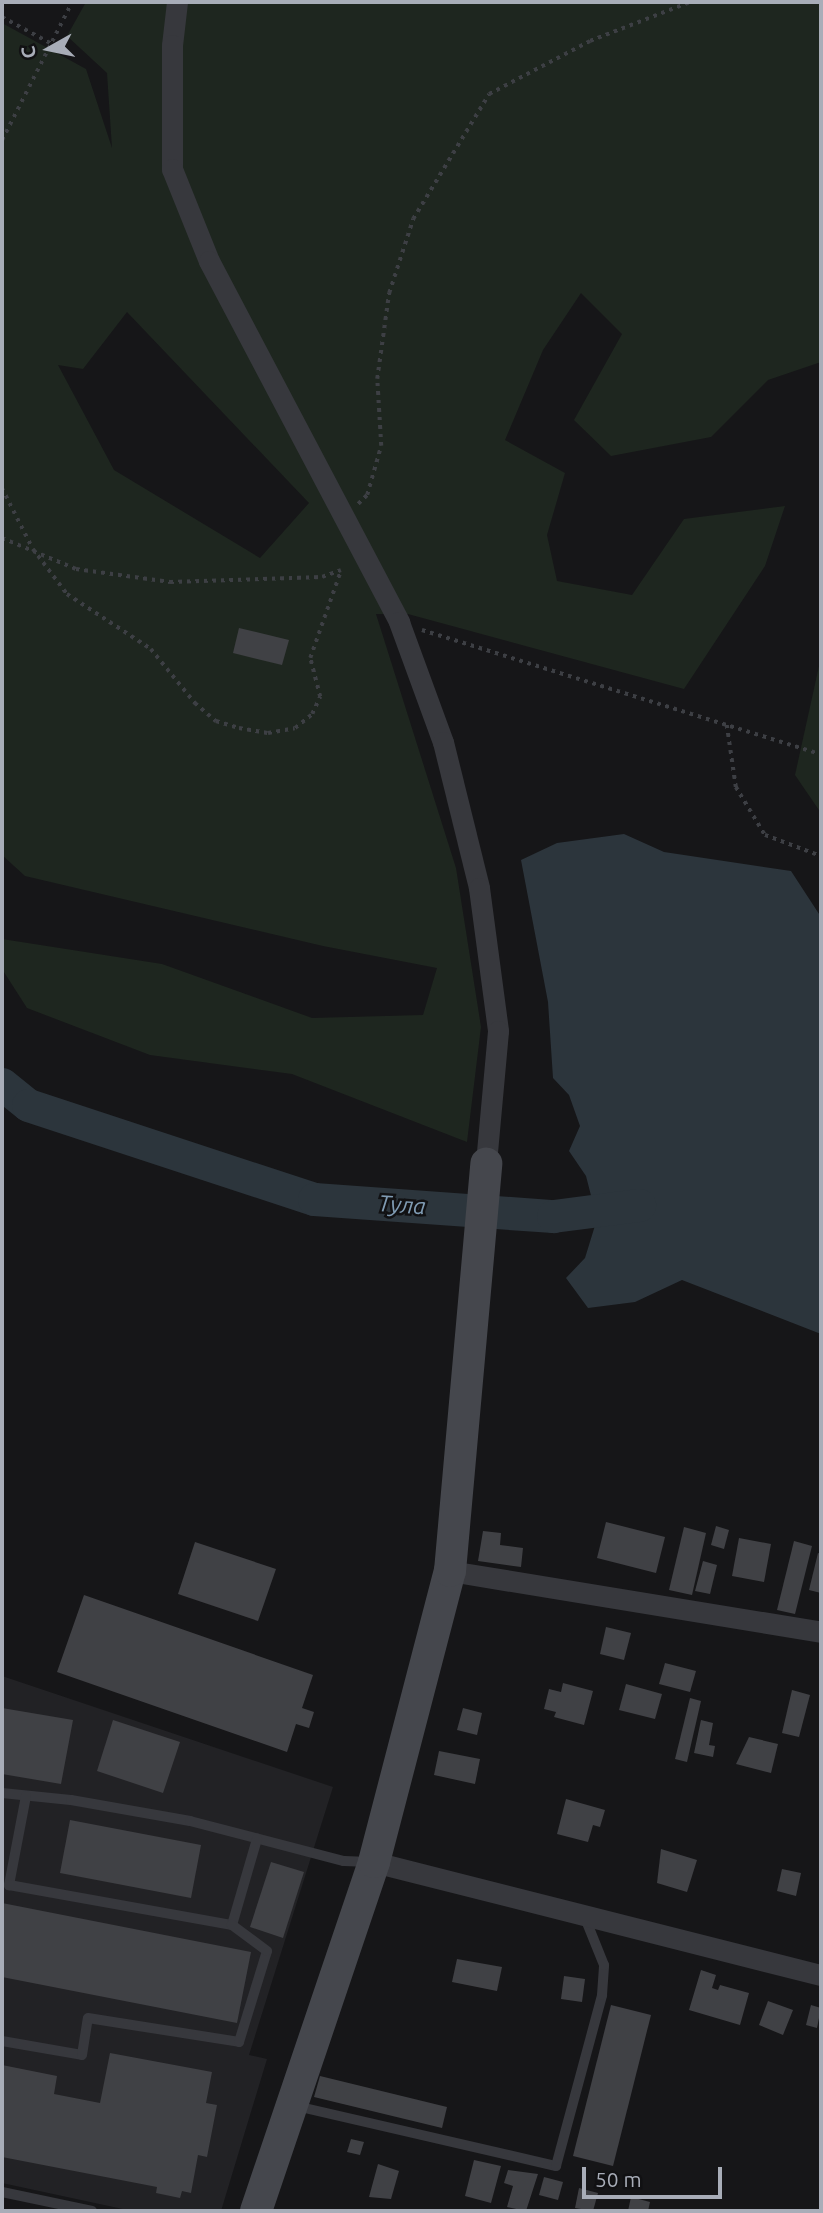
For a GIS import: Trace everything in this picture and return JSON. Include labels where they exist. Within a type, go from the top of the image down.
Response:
[{"type":"street","points":[[177,2],[172,45],[172,169],[209,261],[399,622],[443,742],[479,888],[498,1031],[450,1571],[374,1862],[289,2104],[256,2211]]},
{"type":"street","points":[[450,1571],[821,1632]]},
{"type":"street","points":[[374,1862],[821,1975]]},
{"type":"lane","points":[[2,1793],[190,1821],[344,1861],[374,1862]]},
{"type":"lane","points":[[2,2041],[82,2055],[88,2018],[239,2042],[267,1951],[232,1925],[6,1884],[26,1796]]},
{"type":"lane","points":[[232,1925],[257,1839]]},
{"type":"lane","points":[[289,2104],[556,2166],[602,1995],[604,1965],[582,1913]]},
{"type":"lane","points":[[2,2192],[92,2211]]},
{"type":"path","points":[[2,140],[72,2]]},
{"type":"path","points":[[344,516],[367,495],[381,446],[377,379],[389,293],[413,219],[489,93],[590,41],[690,2]]},
{"type":"path","points":[[2,17],[52,44]]},
{"type":"path","points":[[2,488],[33,549],[67,594],[151,649],[216,721],[268,733],[295,728],[312,714],[320,698],[310,658],[341,570]]},
{"type":"path","points":[[2,538],[76,569],[170,582],[322,577],[367,561]]},
{"type":"path","points":[[399,622],[821,754]]},
{"type":"path","points":[[727,724],[737,787],[765,835],[821,856]]},
{"type":"shaded area","points":[[86,2],[821,2],[821,362],[768,380],[711,437],[611,456],[574,420],[622,334],[581,293],[543,350],[505,440],[565,473],[547,535],[557,581],[632,595],[684,519],[785,506],[765,566],[684,689],[408,614],[376,614],[456,868],[481,1027],[467,1142],[292,1074],[150,1055],[27,1008],[2,969],[2,939],[162,964],[312,1018],[423,1015],[437,968],[323,946],[25,876],[2,855],[2,23],[86,69],[112,148],[107,73],[67,36]],"holes":[[[127,312],[309,503],[260,558],[114,470],[58,365],[83,369]]]},
{"type":"shaded area","points":[[821,657],[821,813],[795,775]]},
{"type":"shaded area","points":[[624,834],[664,852],[791,871],[821,917],[821,1334],[682,1280],[635,1302],[588,1308],[566,1278],[585,1258],[597,1219],[586,1176],[569,1151],[580,1126],[569,1095],[553,1078],[548,1002],[521,860],[557,843]]},
{"type":"shaded area","points":[[2,1676],[333,1787],[249,2055],[267,2059],[221,2211],[132,2211],[2,2183]]},
{"type":"building","points":[[239,628],[289,640],[282,665],[233,653]]},
{"type":"building","points":[[606,1522],[665,1537],[656,1573],[597,1558]]},
{"type":"building","points":[[716,1526],[729,1530],[724,1549],[711,1545]]},
{"type":"building","points":[[684,1527],[706,1533],[692,1595],[669,1590]]},
{"type":"building","points":[[483,1531],[501,1533],[500,1545],[523,1548],[521,1567],[478,1561]]},
{"type":"building","points":[[739,1538],[771,1544],[764,1582],[732,1576]]},
{"type":"building","points":[[794,1541],[812,1546],[795,1614],[777,1610]]},
{"type":"building","points":[[195,1542],[276,1569],[258,1621],[178,1594]]},
{"type":"building","points":[[818,1553],[821,1554],[821,1593],[809,1590]]},
{"type":"building","points":[[703,1561],[717,1565],[710,1594],[695,1591]]},
{"type":"building","points":[[84,1595],[313,1675],[302,1708],[314,1712],[309,1728],[296,1724],[287,1752],[57,1672]]},
{"type":"building","points":[[606,1627],[631,1633],[624,1660],[600,1654]]},
{"type":"building","points":[[665,1663],[696,1671],[690,1692],[659,1684]]},
{"type":"building","points":[[563,1683],[593,1691],[584,1725],[554,1717],[556,1712],[544,1709],[549,1689],[561,1692]]},
{"type":"building","points":[[626,1684],[662,1694],[655,1719],[619,1710]]},
{"type":"building","points":[[792,1690],[810,1695],[799,1737],[782,1733]]},
{"type":"building","points":[[690,1698],[701,1701],[687,1762],[675,1759]]},
{"type":"building","points":[[2,1708],[73,1720],[61,1784],[2,1774]]},
{"type":"building","points":[[463,1708],[482,1713],[477,1735],[457,1730]]},
{"type":"building","points":[[113,1720],[180,1742],[163,1793],[97,1771]]},
{"type":"building","points":[[701,1720],[713,1723],[709,1745],[715,1746],[713,1757],[694,1753]]},
{"type":"building","points":[[749,1737],[778,1744],[771,1773],[736,1764]]},
{"type":"building","points":[[439,1751],[480,1759],[475,1784],[434,1775]]},
{"type":"building","points":[[566,1799],[605,1810],[600,1827],[593,1825],[588,1842],[557,1834]]},
{"type":"building","points":[[70,1820],[201,1845],[191,1898],[60,1873]]},
{"type":"building","points":[[661,1849],[697,1860],[687,1892],[657,1883]]},
{"type":"building","points":[[271,1862],[304,1872],[283,1938],[250,1927]]},
{"type":"building","points":[[782,1869],[801,1873],[796,1896],[777,1891]]},
{"type":"building","points":[[2,1903],[251,1952],[237,2023],[2,1977]]},
{"type":"building","points":[[457,1959],[502,1967],[497,1991],[452,1982]]},
{"type":"building","points":[[701,1970],[716,1975],[712,1988],[718,1990],[720,1985],[749,1993],[740,2025],[689,2010]]},
{"type":"building","points":[[564,1976],[585,1979],[582,2002],[561,1999]]},
{"type":"building","points":[[768,2001],[793,2010],[783,2035],[759,2025]]},
{"type":"building","points":[[611,2005],[651,2015],[613,2166],[573,2156]]},
{"type":"building","points":[[811,2005],[821,2008],[817,2028],[806,2025]]},
{"type":"building","points":[[110,2053],[212,2072],[206,2103],[217,2105],[207,2157],[198,2155],[191,2193],[182,2191],[180,2198],[156,2193],[157,2187],[2,2157],[2,2065],[57,2076],[54,2094],[100,2103]]},
{"type":"building","points":[[320,2076],[447,2107],[442,2128],[314,2097]]},
{"type":"building","points":[[351,2139],[364,2142],[360,2155],[347,2152]]},
{"type":"building","points":[[474,2160],[501,2166],[491,2203],[465,2196]]},
{"type":"building","points":[[378,2164],[399,2171],[391,2199],[369,2197]]},
{"type":"building","points":[[508,2170],[538,2174],[526,2211],[507,2207],[513,2186],[504,2183]]},
{"type":"building","points":[[544,2177],[563,2182],[558,2200],[539,2195]]},
{"type":"building","points":[[579,2188],[598,2193],[593,2211],[575,2208]]},
{"type":"building","points":[[631,2197],[650,2202],[648,2211],[628,2211]]},
{"type":"waterway","name":"Тула","points":[[2,1084],[28,1105],[314,1199],[553,1216],[639,1205]]}]
